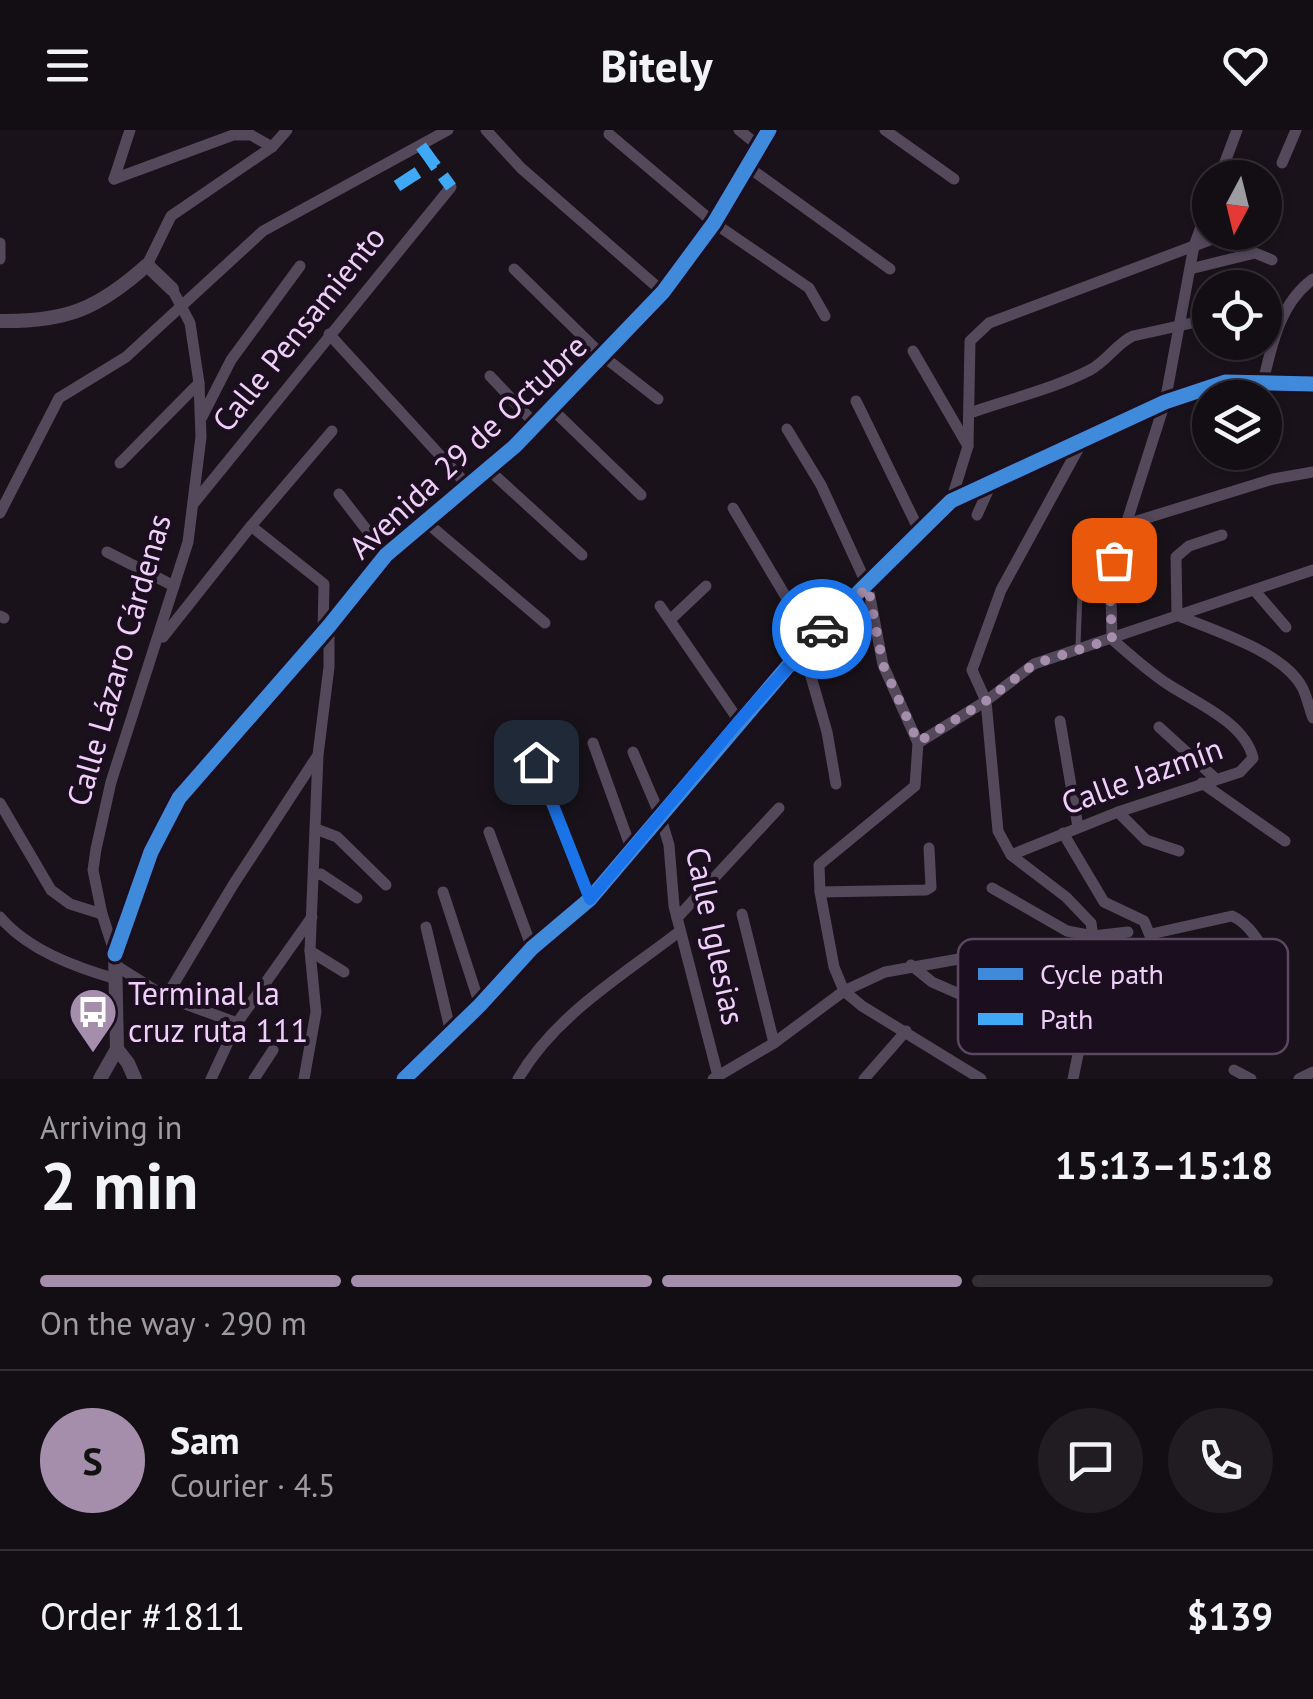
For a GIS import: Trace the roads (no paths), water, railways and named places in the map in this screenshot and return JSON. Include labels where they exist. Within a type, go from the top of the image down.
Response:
[{"type":"street","points":[[130,130],[114,179],[233,135],[251,135],[272,147]]},
{"type":"street","points":[[0,320],[40,321],[89,307],[124,285],[150,266],[171,216],[272,147],[287,130]]},
{"type":"street","points":[[0,512],[60,398],[126,357],[263,231],[448,130]]},
{"type":"street","points":[[486,130],[521,168],[662,292]]},
{"type":"street","points":[[739,130],[760,147]]},
{"type":"street","name":"Avenida 29 de Octubre","points":[[115,966],[151,852],[178,798],[386,555],[537,426],[662,292],[714,223],[769,130]]},
{"type":"street","points":[[885,130],[954,179]]},
{"type":"street","points":[[1226,160],[1237,130]]},
{"type":"street","points":[[1282,164],[1296,130]]},
{"type":"street","points":[[610,134],[714,223],[809,288],[826,316]]},
{"type":"street","points":[[748,167],[890,270]]},
{"type":"street","name":"Calle Pensamiento","points":[[191,506],[451,188]]},
{"type":"street","points":[[0,243],[0,259]]},
{"type":"street","points":[[951,501],[968,446],[970,341],[990,323],[1192,247]]},
{"type":"street","points":[[1112,639],[1110,593],[1114,560],[1165,402],[1193,250]]},
{"type":"street","points":[[1190,268],[1255,253],[1272,260]]},
{"type":"street","name":"Calle Lázaro Cárdenas","points":[[134,1079],[118,1049],[115,966],[94,870],[96,849],[111,782],[188,542],[200,419],[190,323],[172,290],[150,266]]},
{"type":"street","points":[[200,419],[231,360],[300,266]]},
{"type":"street","points":[[514,270],[604,357],[658,399]]},
{"type":"street","points":[[1264,380],[1282,317],[1297,291],[1313,279]]},
{"type":"street","points":[[970,413],[1088,371],[1112,356],[1124,340],[1192,323]]},
{"type":"street","points":[[329,334],[469,487]]},
{"type":"street","points":[[913,351],[968,446]]},
{"type":"street","points":[[490,376],[537,426]]},
{"type":"street","points":[[120,463],[199,383]]},
{"type":"street","points":[[1282,383],[1313,384]]},
{"type":"street","points":[[404,1079],[532,948],[590,899],[807,644],[951,501],[1192,393]]},
{"type":"street","points":[[856,402],[919,530]]},
{"type":"street","points":[[553,410],[642,495]]},
{"type":"street","points":[[787,429],[820,485],[868,587],[883,665],[918,742],[916,786],[819,865],[834,968],[844,992],[981,1079]]},
{"type":"street","points":[[158,643],[250,526],[332,432]]},
{"type":"street","points":[[1082,440],[1001,590],[972,670],[986,701],[998,831],[1012,854],[1091,923],[1092,939]]},
{"type":"street","points":[[489,470],[582,554]]},
{"type":"street","points":[[1124,526],[1272,479],[1313,472]]},
{"type":"street","points":[[977,515],[992,482]]},
{"type":"street","points":[[339,494],[386,555]]},
{"type":"street","points":[[733,508],[807,644],[836,784]]},
{"type":"street","points":[[426,522],[545,623]]},
{"type":"street","points":[[250,526],[324,584],[326,700],[318,755],[310,951],[316,1012],[304,1079]]},
{"type":"street","points":[[1177,615],[1176,557],[1189,546],[1222,535]]},
{"type":"street","points":[[107,552],[174,586]]},
{"type":"street","points":[[918,742],[986,701],[1034,664],[1313,570]]},
{"type":"street","points":[[671,618],[706,586]]},
{"type":"street","points":[[1255,591],[1286,627]]},
{"type":"street","points":[[660,606],[739,721]]},
{"type":"street","points":[[1177,615],[1266,654],[1284,666],[1302,688],[1313,718]]},
{"type":"street","name":"Calle Jazmín","points":[[1012,854],[1118,812],[1240,772],[1252,758],[1250,748],[1224,721],[1168,684],[1112,639]]},
{"type":"street","points":[[1060,721],[1078,827]]},
{"type":"street","points":[[1159,726],[1216,779]]},
{"type":"street","points":[[593,744],[632,851]]},
{"type":"street","name":"Calle Iglesias","points":[[633,752],[660,815],[668,845],[678,925],[719,1078]]},
{"type":"street","points":[[166,997],[318,755]]},
{"type":"street","points":[[536,762],[590,899]]},
{"type":"street","points":[[1202,783],[1284,841]]},
{"type":"street","points":[[0,803],[51,890],[70,904],[102,914]]},
{"type":"street","points":[[518,1079],[533,1052],[562,1021],[678,925],[780,808]]},
{"type":"street","points":[[1118,812],[1146,840],[1180,851]]},
{"type":"street","points":[[316,828],[338,836],[386,885]]},
{"type":"street","points":[[489,832],[532,948]]},
{"type":"street","points":[[1063,833],[1097,895],[1112,908],[1144,921],[1152,938],[1232,916],[1257,939]]},
{"type":"street","points":[[820,892],[926,890],[933,880],[929,848]]},
{"type":"street","points":[[314,875],[321,874],[357,898]]},
{"type":"street","points":[[992,888],[1067,931],[1094,936],[1128,932]]},
{"type":"street","points":[[443,892],[480,1005]]},
{"type":"street","points":[[742,914],[774,1043]]},
{"type":"street","points":[[0,917],[16,936],[87,970],[115,966],[166,997],[237,1023]]},
{"type":"street","points":[[211,1079],[237,1023],[312,917]]},
{"type":"street","points":[[426,928],[451,1032]]},
{"type":"street","points":[[310,951],[344,972]]},
{"type":"street","points":[[719,1078],[844,992],[885,972],[958,961]]},
{"type":"street","points":[[911,965],[932,982],[958,993]]},
{"type":"street","points":[[864,1079],[906,1031]]},
{"type":"street","points":[[100,1079],[118,1049]]},
{"type":"street","points":[[254,1079],[273,1050]]},
{"type":"street","points":[[1073,1079],[1078,1054]]},
{"type":"street","points":[[1234,1070],[1252,1079]]},
{"type":"street","points":[[1299,1079],[1313,1072]]},
{"type":"lane","points":[[1078,649],[1080,592]]},
{"type":"place","name":"Terminal la cruz ruta 111","points":[[93,1054]]}]
